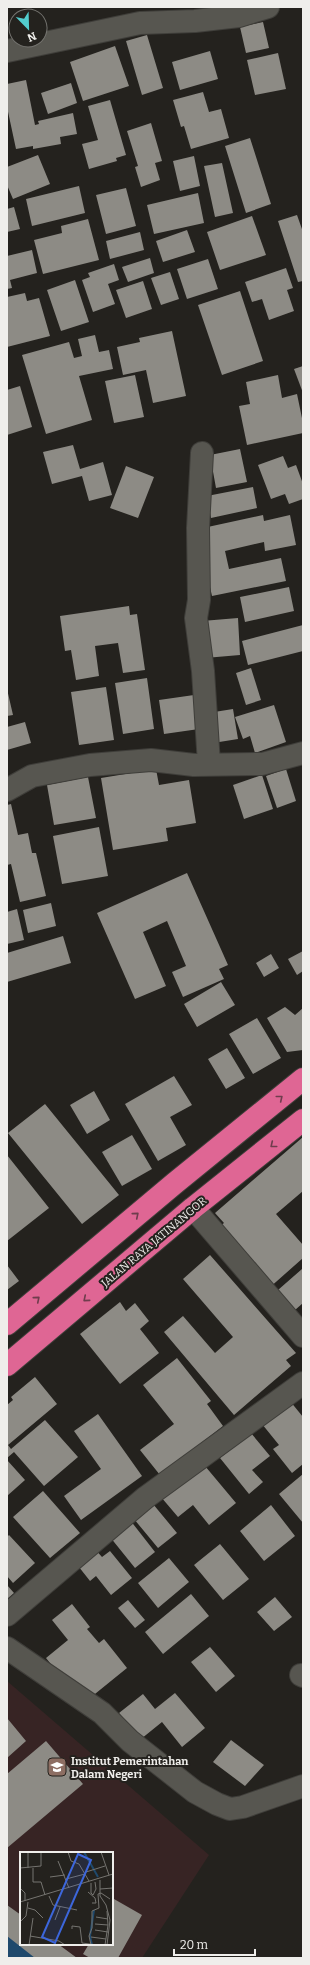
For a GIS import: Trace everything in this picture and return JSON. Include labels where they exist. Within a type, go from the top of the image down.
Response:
[{"type":"highway","points":[[7,1324],[175,1183],[303,1079]]},
{"type":"highway","name":"JALAN RAYA JATINANGOR","points":[[7,1365],[193,1208],[303,1120]]},
{"type":"street","points":[[7,51],[140,24],[195,21],[239,16],[268,7]]},
{"type":"street","points":[[202,453],[198,528],[199,600],[196,618],[203,671],[209,764]]},
{"type":"street","points":[[7,790],[32,776],[90,765],[151,760],[194,765],[262,764],[303,753]]},
{"type":"street","points":[[193,1208],[303,1336]]},
{"type":"street","points":[[7,1615],[145,1498],[303,1383]]},
{"type":"street","points":[[7,1648],[102,1713],[130,1741],[195,1792],[217,1804],[230,1809],[243,1808],[303,1786]]},
{"type":"shaded area","name":"Institut Pemerintahan Dalam Negeri","points":[[7,1681],[209,1855],[142,1958],[7,1958]]},
{"type":"building","points":[[263,22],[269,48],[246,53],[240,27]]},
{"type":"building","points":[[147,35],[163,88],[142,95],[126,41]]},
{"type":"building","points":[[115,46],[129,86],[83,101],[70,62]]},
{"type":"building","points":[[210,51],[218,79],[180,90],[172,62]]},
{"type":"building","points":[[278,53],[286,89],[255,95],[247,60]]},
{"type":"building","points":[[26,80],[35,125],[39,124],[38,121],[73,113],[77,134],[60,137],[61,144],[33,149],[33,146],[16,149],[7,107],[7,84]]},
{"type":"building","points":[[71,83],[77,103],[48,114],[41,93]]},
{"type":"building","points":[[203,92],[209,112],[221,109],[229,138],[191,149],[184,126],[181,127],[173,100]]},
{"type":"building","points":[[110,100],[126,155],[116,158],[117,161],[89,169],[82,144],[98,140],[88,106]]},
{"type":"building","points":[[151,123],[162,161],[155,163],[160,180],[141,187],[135,167],[138,166],[127,131]]},
{"type":"building","points":[[250,138],[271,204],[246,213],[225,146]]},
{"type":"building","points":[[38,155],[50,184],[13,199],[7,185],[7,167]]},
{"type":"building","points":[[194,156],[200,186],[180,191],[173,161]]},
{"type":"building","points":[[222,163],[233,213],[215,217],[204,166]]},
{"type":"building","points":[[79,186],[85,213],[32,226],[26,199]]},
{"type":"building","points":[[126,188],[136,226],[106,234],[96,195]]},
{"type":"building","points":[[198,193],[204,223],[154,234],[147,205]]},
{"type":"building","points":[[14,207],[20,229],[7,232],[7,209]]},
{"type":"building","points":[[297,215],[303,232],[303,281],[298,282],[278,221]]},
{"type":"building","points":[[252,216],[266,255],[220,270],[207,232]]},
{"type":"building","points":[[88,219],[99,260],[43,274],[34,240],[62,233],[61,226]]},
{"type":"building","points":[[187,230],[195,252],[163,262],[156,241]]},
{"type":"building","points":[[140,232],[144,250],[110,259],[106,241]]},
{"type":"building","points":[[32,250],[37,273],[10,280],[12,288],[7,289],[7,256]]},
{"type":"building","points":[[150,258],[154,273],[128,282],[122,267]]},
{"type":"building","points":[[208,259],[218,289],[187,299],[177,269]]},
{"type":"building","points":[[114,264],[119,280],[108,284],[115,304],[93,312],[82,280],[90,277],[88,273]]},
{"type":"building","points":[[286,268],[293,288],[287,290],[294,311],[269,320],[262,299],[252,302],[245,282]]},
{"type":"building","points":[[170,272],[179,299],[161,305],[151,278]]},
{"type":"building","points":[[75,280],[89,322],[61,331],[47,290]]},
{"type":"building","points":[[143,281],[152,309],[126,318],[116,290]]},
{"type":"building","points":[[240,291],[263,361],[222,375],[198,305]]},
{"type":"building","points":[[25,293],[27,301],[39,298],[50,336],[7,347],[7,297]]},
{"type":"building","points":[[172,331],[186,396],[153,403],[146,370],[123,375],[117,347],[140,342],[139,338]]},
{"type":"building","points":[[95,335],[99,352],[109,350],[113,369],[79,376],[92,420],[46,434],[22,355],[69,342],[74,358],[82,356],[78,339]]},
{"type":"building","points":[[303,366],[303,393],[294,369]]},
{"type":"building","points":[[135,375],[144,417],[114,423],[105,381]]},
{"type":"building","points":[[278,375],[282,398],[297,394],[303,423],[303,433],[247,445],[239,406],[250,404],[246,382]]},
{"type":"building","points":[[20,386],[32,427],[7,435],[7,390]]},
{"type":"building","points":[[73,445],[80,469],[103,462],[112,495],[89,501],[82,476],[52,484],[43,452]]},
{"type":"building","points":[[240,449],[247,482],[216,488],[210,455]]},
{"type":"building","points":[[283,456],[288,468],[296,465],[303,484],[303,499],[289,504],[285,494],[271,499],[258,465]]},
{"type":"building","points":[[126,466],[154,477],[138,518],[110,508]]},
{"type":"building","points":[[253,487],[257,508],[211,518],[207,496]]},
{"type":"building","points":[[263,515],[264,521],[290,515],[296,545],[265,551],[264,542],[225,551],[229,569],[281,558],[286,581],[212,596],[207,574],[203,528]]},
{"type":"building","points":[[289,587],[294,611],[245,622],[240,597]]},
{"type":"building","points":[[129,606],[130,615],[137,614],[145,670],[123,673],[118,643],[95,646],[99,676],[76,680],[71,650],[65,651],[60,616]]},
{"type":"building","points":[[238,618],[240,655],[205,658],[202,621]]},
{"type":"building","points":[[303,625],[303,651],[248,665],[242,641]]},
{"type":"building","points":[[251,668],[261,700],[246,705],[236,673]]},
{"type":"building","points":[[147,678],[154,729],[123,734],[115,683]]},
{"type":"building","points":[[106,687],[114,740],[79,745],[71,692]]},
{"type":"building","points":[[7,689],[13,715],[7,716]]},
{"type":"building","points":[[194,695],[199,729],[164,734],[159,700]]},
{"type":"building","points":[[274,705],[286,742],[255,753],[250,736],[243,739],[235,717]]},
{"type":"building","points":[[233,709],[238,739],[213,743],[208,713]]},
{"type":"building","points":[[25,722],[31,743],[7,750],[7,727]]},
{"type":"building","points":[[156,769],[159,785],[189,780],[196,823],[166,828],[168,841],[113,850],[101,778]]},
{"type":"building","points":[[286,769],[296,801],[277,808],[266,776]]},
{"type":"building","points":[[262,775],[273,809],[244,819],[233,785]]},
{"type":"building","points":[[88,777],[96,818],[54,825],[47,785]]},
{"type":"building","points":[[11,804],[18,835],[28,833],[32,853],[36,853],[46,896],[20,902],[11,864],[7,865],[7,805]]},
{"type":"building","points":[[99,827],[108,876],[62,884],[53,836]]},
{"type":"building","points":[[187,873],[228,965],[219,969],[224,979],[183,997],[172,972],[186,966],[167,921],[143,932],[166,986],[135,999],[97,913]]},
{"type":"building","points":[[51,903],[56,926],[28,933],[23,910]]},
{"type":"building","points":[[17,909],[24,940],[7,944],[7,912]]},
{"type":"building","points":[[63,936],[71,963],[7,982],[7,953]]},
{"type":"building","points":[[303,951],[303,971],[297,975],[288,959]]},
{"type":"building","points":[[271,954],[279,968],[264,977],[256,963]]},
{"type":"building","points":[[221,982],[235,1005],[197,1027],[184,1004]]},
{"type":"building","points":[[285,1007],[295,1015],[303,1008],[303,1050],[287,1052],[267,1018]]},
{"type":"building","points":[[257,1018],[281,1058],[253,1074],[229,1034]]},
{"type":"building","points":[[227,1048],[245,1078],[226,1089],[208,1059]]},
{"type":"building","points":[[174,1076],[192,1105],[170,1117],[186,1145],[158,1161],[125,1104]]},
{"type":"building","points":[[94,1091],[110,1120],[87,1134],[70,1105]]},
{"type":"building","points":[[45,1104],[119,1195],[82,1224],[8,1133]]},
{"type":"building","points":[[132,1135],[152,1169],[122,1186],[102,1152]]},
{"type":"building","points":[[303,1137],[303,1191],[276,1214],[303,1245],[303,1258],[268,1289],[216,1229],[224,1223],[215,1213]]},
{"type":"building","points":[[7,1155],[49,1208],[7,1241]]},
{"type":"building","points":[[210,1255],[296,1353],[286,1360],[291,1366],[234,1415],[164,1332],[183,1316],[215,1353],[233,1337],[183,1279]]},
{"type":"building","points":[[7,1265],[19,1281],[7,1290]]},
{"type":"building","points":[[302,1269],[303,1303],[295,1310],[278,1290]]},
{"type":"building","points":[[120,1302],[126,1311],[135,1303],[149,1321],[140,1329],[159,1353],[120,1384],[80,1334]]},
{"type":"building","points":[[177,1358],[211,1401],[207,1404],[223,1426],[160,1475],[140,1450],[174,1424],[143,1385]]},
{"type":"building","points":[[35,1377],[57,1404],[8,1445],[11,1449],[45,1420],[78,1457],[44,1486],[14,1452],[7,1458],[7,1405],[13,1400],[11,1397]]},
{"type":"building","points":[[290,1401],[303,1417],[303,1464],[292,1473],[273,1449],[279,1445],[262,1424]]},
{"type":"building","points":[[98,1414],[142,1476],[81,1520],[64,1496],[101,1469],[74,1431]]},
{"type":"building","points":[[251,1433],[270,1456],[252,1470],[263,1482],[249,1494],[220,1458]]},
{"type":"building","points":[[7,1460],[25,1480],[7,1496]]},
{"type":"building","points":[[205,1466],[236,1503],[209,1525],[193,1505],[178,1517],[161,1497]]},
{"type":"building","points":[[303,1474],[303,1523],[279,1494]]},
{"type":"building","points":[[43,1491],[80,1533],[50,1558],[13,1517]]},
{"type":"building","points":[[153,1504],[177,1533],[158,1548],[134,1519]]},
{"type":"building","points":[[271,1505],[295,1536],[264,1561],[240,1531]]},
{"type":"building","points":[[130,1520],[155,1552],[135,1568],[110,1537]]},
{"type":"building","points":[[9,1535],[35,1563],[13,1583],[7,1576],[7,1537]]},
{"type":"building","points":[[220,1544],[249,1579],[223,1600],[194,1565]]},
{"type":"building","points":[[93,1547],[102,1557],[110,1551],[132,1578],[111,1595],[96,1576],[90,1581],[75,1562]]},
{"type":"building","points":[[169,1558],[189,1582],[158,1608],[138,1583]]},
{"type":"building","points":[[7,1585],[14,1593],[7,1599]]},
{"type":"building","points":[[191,1594],[209,1616],[163,1654],[145,1632]]},
{"type":"building","points":[[275,1597],[292,1617],[274,1631],[257,1612]]},
{"type":"building","points":[[128,1600],[145,1620],[135,1628],[118,1608]]},
{"type":"building","points":[[72,1604],[90,1627],[87,1629],[99,1643],[104,1639],[127,1668],[90,1698],[73,1692],[46,1658],[68,1640],[52,1620]]},
{"type":"building","points":[[210,1647],[235,1676],[216,1692],[191,1662]]},
{"type":"building","points":[[175,1693],[205,1728],[182,1747],[162,1722],[141,1739],[119,1713],[143,1694],[155,1709]]},
{"type":"building","points":[[7,1718],[26,1741],[7,1758]]},
{"type":"building","points":[[231,1740],[264,1765],[245,1786],[213,1762]]},
{"type":"building","points":[[46,1741],[83,1784],[7,1848],[7,1774]]},
{"type":"building","points":[[114,1899],[142,1915],[118,1958],[90,1958],[83,1954],[88,1945],[113,1945]]},
{"type":"building","points":[[7,1905],[20,1914],[20,1945],[59,1945],[77,1958],[35,1958],[7,1936]]},
{"type":"waterway","points":[[7,1942],[29,1958]]},
{"type":"place","name":"Institut Pemerintahan Dalam Negeri","points":[[57,1767]]}]
